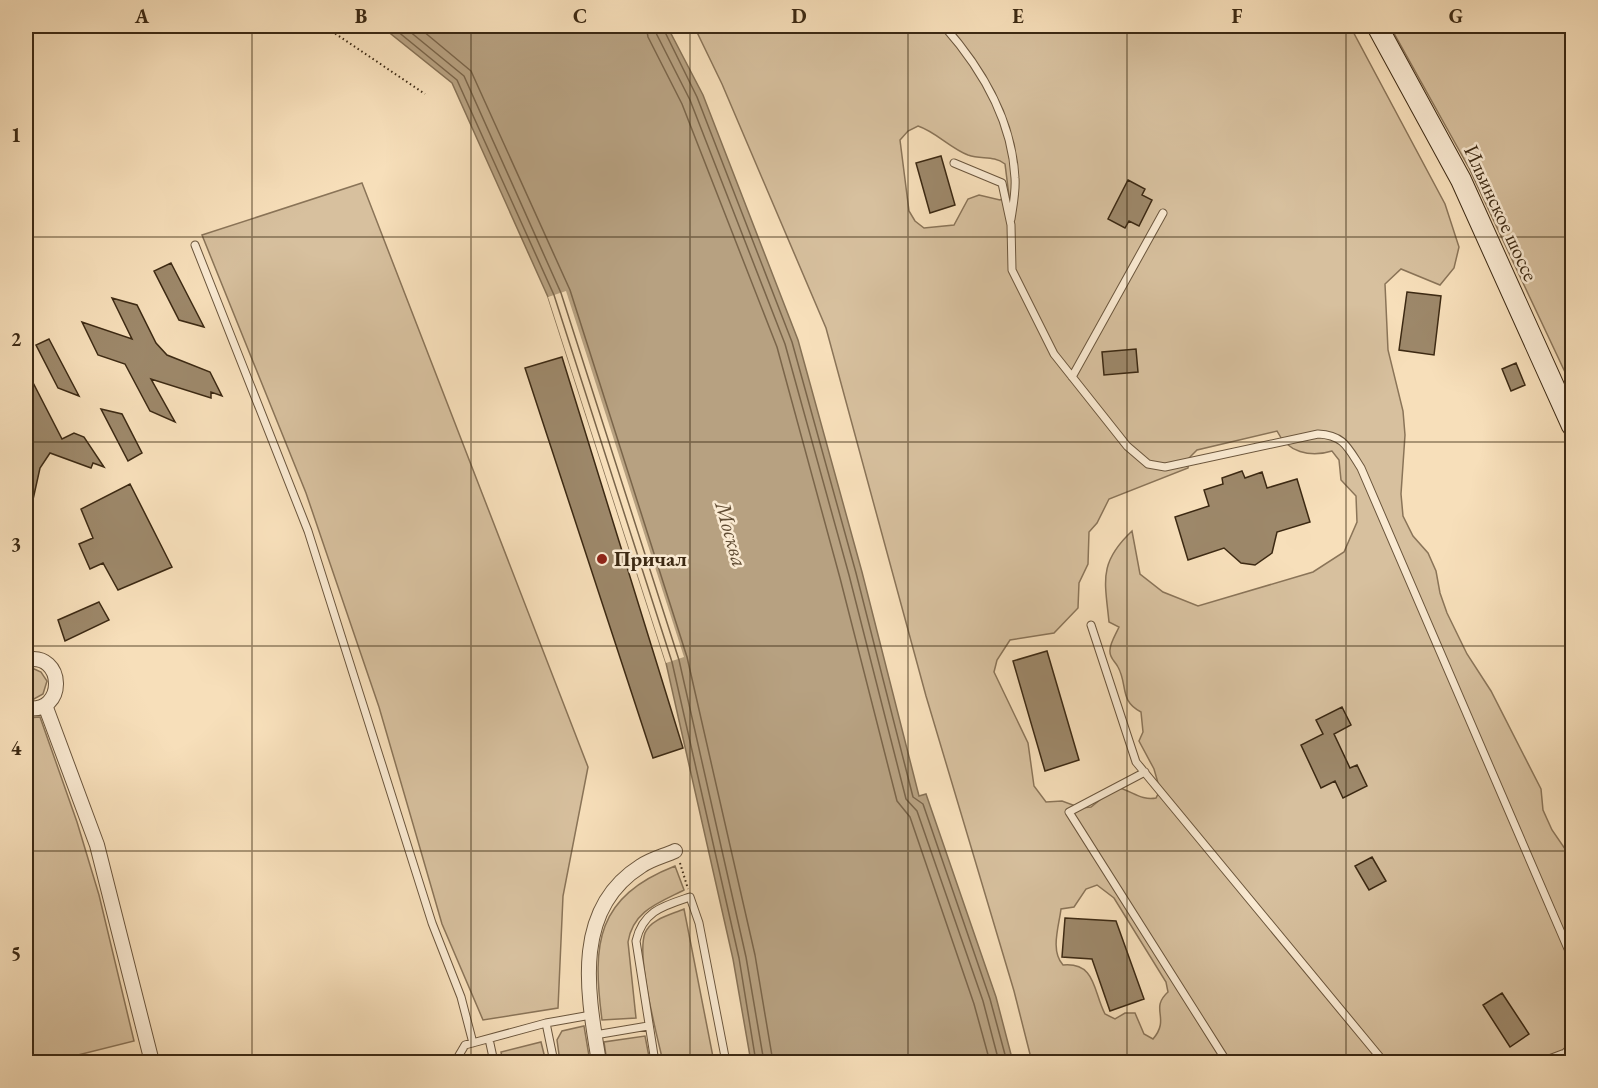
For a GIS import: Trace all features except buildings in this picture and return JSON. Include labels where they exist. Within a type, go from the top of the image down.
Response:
[{"type":"main road","name":"Ильинское шоссе","points":[[1377,26],[1461,180],[1572,426]]},
{"type":"street","points":[[26,660],[46,663],[56,676],[55,692],[45,705],[26,708]]},
{"type":"street","points":[[45,705],[97,845],[152,1062]]},
{"type":"street","points":[[599,1062],[591,1015],[587,967],[601,912],[610,895],[641,865],[675,851]]},
{"type":"lane","points":[[944,26],[973,58],[997,103],[1011,141],[1016,179],[1011,225],[1012,270],[1054,354],[1127,446],[1148,464],[1165,467],[1318,434],[1334,434],[1345,444],[1361,468],[1572,958]]},
{"type":"lane","points":[[954,163],[1002,183],[1011,225]]},
{"type":"lane","points":[[1072,377],[1163,213]]},
{"type":"lane","points":[[195,245],[308,531],[432,923],[461,997],[472,1043]]},
{"type":"lane","points":[[1091,625],[1136,762],[1384,1062]]},
{"type":"lane","points":[[1145,772],[1069,812],[1227,1062]]},
{"type":"lane","points":[[655,1062],[636,948],[638,935],[642,924],[652,912],[690,897],[699,923],[726,1062]]},
{"type":"lane","points":[[455,1062],[465,1045],[546,1023],[591,1015]]},
{"type":"lane","points":[[546,1023],[554,1062]]},
{"type":"lane","points":[[594,1035],[648,1026]]},
{"type":"lane","points":[[489,1039],[494,1062]]},
{"type":"lane","points":[[1541,1062],[1565,1053],[1572,1046]]},
{"type":"lane","points":[[1565,1053],[1572,1062]]},
{"type":"path","points":[[324,26],[425,94]]},
{"type":"path","points":[[675,851],[690,897]]},
{"type":"shaded area","points":[[694,26],[1350,26],[1445,204],[1459,247],[1454,268],[1440,285],[1401,269],[1385,284],[1388,350],[1403,411],[1405,435],[1401,494],[1403,516],[1413,536],[1428,553],[1436,571],[1447,613],[1467,654],[1491,691],[1541,789],[1543,810],[1552,830],[1572,859],[1572,1062],[1032,1062],[1014,991],[926,696],[826,328],[722,84]],"holes":[[[918,126],[968,155],[1005,164],[1009,196],[1000,200],[979,195],[968,199],[954,225],[924,228],[915,221],[909,211],[900,140],[908,131]],[[1277,431],[1287,444],[1300,451],[1316,454],[1332,451],[1339,460],[1341,480],[1356,496],[1357,522],[1344,552],[1313,572],[1198,606],[1163,592],[1140,574],[1132,531],[1114,553],[1106,573],[1109,622],[1119,627],[1111,644],[1110,653],[1121,674],[1127,698],[1134,708],[1141,712],[1143,732],[1139,741],[1154,769],[1160,790],[1156,798],[1151,799],[1116,787],[1091,807],[1081,808],[1062,801],[1046,802],[1034,786],[1028,743],[994,672],[997,660],[1010,640],[1054,633],[1078,608],[1079,583],[1088,564],[1089,532],[1097,523],[1109,499],[1188,468],[1189,458],[1197,450]],[[1097,885],[1114,898],[1166,982],[1168,992],[1160,1004],[1160,1025],[1153,1039],[1144,1034],[1135,1013],[1125,1013],[1115,1019],[1105,1014],[1088,973],[1074,965],[1063,965],[1059,959],[1056,938],[1061,909],[1074,907],[1086,889]]]},
{"type":"shaded area","points":[[1390,26],[1572,26],[1572,387],[1469,168]]},
{"type":"shaded area","points":[[362,183],[588,767],[563,896],[558,1008],[483,1020],[442,924],[379,707],[306,493],[202,235]]},
{"type":"shaded area","points":[[32,668],[41,672],[47,681],[43,694],[34,699],[26,698],[26,670]]},
{"type":"shaded area","points":[[40,717],[77,822],[99,895],[134,1041],[50,1062],[26,1062],[26,718]]},
{"type":"shaded area","points":[[675,866],[684,890],[656,904],[641,915],[631,931],[628,942],[636,1018],[602,1020],[598,968],[605,926],[615,908],[629,892],[649,878]]},
{"type":"shaded area","points":[[684,909],[714,1062],[663,1062],[648,996],[643,959],[645,933],[656,921]]},
{"type":"shaded area","points":[[584,1026],[590,1062],[560,1062],[557,1040],[562,1031]]},
{"type":"shaded area","points":[[645,1036],[650,1062],[607,1062],[604,1042]]},
{"type":"shaded area","points":[[541,1042],[546,1062],[503,1062],[501,1052]]},
{"type":"water","name":"Москва","points":[[381,26],[667,26],[703,95],[798,340],[862,572],[919,796],[926,794],[996,997],[1013,1062],[751,1062],[733,959],[666,663],[548,297],[452,83]]},
{"type":"pier","points":[[566,291],[684,657],[666,663],[548,297]]},
{"type":"place","name":"Причал","points":[[602,559]]}]
